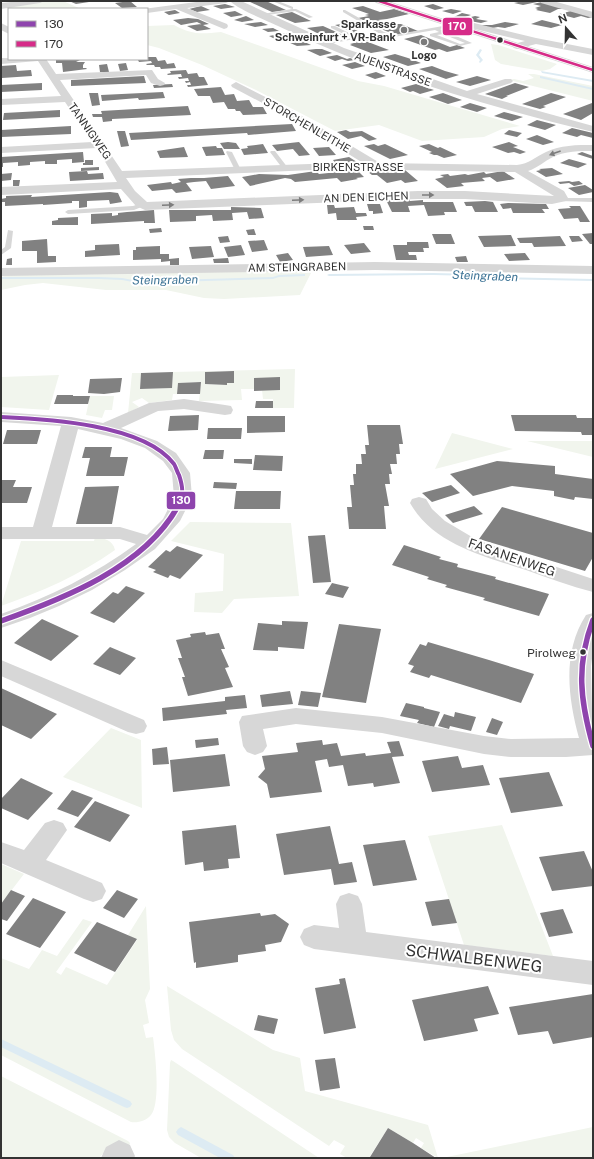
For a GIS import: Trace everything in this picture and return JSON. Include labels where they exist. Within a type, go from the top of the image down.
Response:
[{"type":"street","points":[[1,6],[40,1]]},
{"type":"street","points":[[170,1],[224,26]]},
{"type":"street","points":[[148,10],[222,1]]},
{"type":"street","name":"AUENSTRASSE","points":[[234,1],[326,44],[425,81],[466,94],[593,129]]},
{"type":"street","points":[[379,1],[593,70]]},
{"type":"street","points":[[544,1],[593,15]]},
{"type":"street","points":[[474,26],[536,41],[593,52]]},
{"type":"street","points":[[518,46],[536,41]]},
{"type":"street","points":[[1,61],[18,60]]},
{"type":"street","name":"TANNIGWEG","points":[[42,60],[113,164],[122,180]]},
{"type":"street","points":[[53,77],[149,72],[154,81],[160,83]]},
{"type":"street","points":[[466,94],[508,81]]},
{"type":"street","name":"STORCHENLEITHE","points":[[236,85],[291,114],[376,166]]},
{"type":"street","points":[[1,102],[68,99]]},
{"type":"street","points":[[1,150],[100,145]]},
{"type":"street","name":"BIRKENSTRASSE","points":[[1,191],[238,170],[376,166],[517,169],[534,166],[548,155],[555,152],[575,148],[593,148]]},
{"type":"street","points":[[517,169],[562,196],[556,199]]},
{"type":"street","points":[[122,180],[142,205]]},
{"type":"street","name":"AN DEN EICHEN","points":[[142,205],[151,206],[418,195],[556,199]]},
{"type":"street","name":"AM STEINGRABEN","points":[[1,272],[375,266],[593,270]]},
{"type":"street","points":[[105,429],[155,406],[184,404],[226,410]]},
{"type":"street","points":[[1,417],[71,422],[130,436],[152,445],[170,458],[182,474],[184,485],[184,498],[180,507],[167,525],[118,567],[84,587],[43,606],[1,621]]},
{"type":"street","points":[[42,533],[71,422]]},
{"type":"street","name":"FASANENWEG","points":[[418,503],[434,522],[469,543],[593,586]]},
{"type":"street","points":[[1,533],[120,534],[130,535],[149,542]]},
{"type":"street","points":[[254,746],[250,722],[296,716],[388,726],[478,744],[511,748],[566,748],[593,746],[584,716],[580,672],[587,655],[593,620]]},
{"type":"street","points":[[1,667],[136,726]]},
{"type":"street","points":[[28,864],[54,830]]},
{"type":"street","points":[[1,852],[93,891]]},
{"type":"street","points":[[349,904],[354,942]]},
{"type":"street","name":"SCHWALBENWEG","points":[[314,937],[593,973]]},
{"type":"lane","points":[[274,1],[292,8]]},
{"type":"lane","points":[[263,15],[295,10],[310,17]]},
{"type":"lane","points":[[344,10],[382,33],[393,36],[452,25]]},
{"type":"lane","points":[[326,44],[357,38],[332,27]]},
{"type":"lane","points":[[435,28],[470,43],[460,45],[432,35],[443,32]]},
{"type":"lane","points":[[229,152],[238,170]]},
{"type":"lane","points":[[273,152],[285,168]]},
{"type":"lane","points":[[556,199],[593,200]]},
{"type":"lane","points":[[68,212],[134,208],[142,205]]},
{"type":"lane","points":[[1,253],[8,248],[10,231]]},
{"type":"shaded area","points":[[45,1],[63,1],[79,8],[8,8],[6,7]]},
{"type":"shaded area","points":[[174,25],[186,31],[197,33],[221,32],[358,81],[384,86],[520,126],[502,129],[484,137],[422,141],[379,125],[335,131],[256,90],[202,65],[148,45],[148,26]]},
{"type":"shaded area","points":[[491,44],[557,64],[550,69],[542,71],[501,64],[495,60]]},
{"type":"shaded area","points":[[528,74],[593,86],[593,101],[509,80],[514,79],[523,81],[534,78]]},
{"type":"shaded area","points":[[302,269],[311,273],[300,295],[224,299],[204,298],[166,290],[106,290],[43,283],[1,290],[1,277],[8,275],[141,274]]},
{"type":"shaded area","points":[[295,369],[294,408],[273,408],[273,399],[263,399],[262,390],[280,390],[280,378],[254,378],[254,389],[241,389],[242,400],[199,401],[201,382],[178,383],[177,394],[173,394],[172,400],[149,403],[142,398],[132,402],[139,407],[128,413],[132,373],[141,373],[140,389],[172,388],[173,372]],"holes":[[[234,371],[234,383],[227,383],[226,385],[205,384],[205,372]]]},
{"type":"shaded area","points":[[59,375],[49,410],[1,407],[1,377]]},
{"type":"shaded area","points":[[90,396],[114,396],[112,410],[105,410],[102,418],[86,415]]},
{"type":"shaded area","points":[[452,433],[513,449],[435,469]]},
{"type":"shaded area","points":[[527,441],[593,441],[593,457]]},
{"type":"shaded area","points":[[190,522],[291,523],[299,596],[234,599],[222,613],[194,612],[195,593],[223,591],[224,554],[171,541]]},
{"type":"shaded area","points":[[95,537],[105,539],[110,542],[115,550],[102,559],[60,582],[1,606],[21,541],[94,541]]},
{"type":"shaded area","points":[[111,728],[141,740],[142,808],[63,777]]},
{"type":"shaded area","points":[[502,825],[553,956],[464,945],[428,836]]},
{"type":"shaded area","points":[[1,864],[24,874],[1,904]]},
{"type":"shaded area","points":[[146,906],[150,989],[145,1000],[149,1023],[143,1025],[146,1038],[153,1037],[157,1089],[154,1109],[151,1115],[139,1122],[131,1122],[1,1055],[1,958],[29,969],[42,950],[57,956],[83,919],[92,922],[56,972],[61,975],[66,967],[107,985],[137,940],[128,935]]},
{"type":"shaded area","points":[[167,986],[273,1050],[300,1058],[305,1091],[428,1125],[438,1158],[421,1148],[424,1143],[416,1138],[413,1143],[388,1128],[370,1156],[372,1158],[347,1158],[340,1154],[345,1146],[334,1140],[329,1146],[182,1049],[174,1040],[171,1030]]},
{"type":"shaded area","points":[[171,1060],[319,1158],[201,1158],[175,1143],[169,1137],[167,1130]]},
{"type":"shaded area","points":[[1,1076],[128,1141],[130,1143],[129,1146],[109,1147],[99,1158],[1,1158]]},
{"type":"shaded area","points":[[593,1127],[592,1158],[442,1158]]},
{"type":"building","points":[[69,1],[89,1],[89,2],[76,4]]},
{"type":"building","points":[[130,1],[137,7],[122,8],[115,3]]},
{"type":"building","points":[[248,1],[266,1],[286,10],[272,12]]},
{"type":"building","points":[[523,1],[537,2],[523,5],[514,3]]},
{"type":"building","points":[[542,2],[566,9],[558,9],[550,13],[536,10],[538,9],[535,8],[541,6],[533,4]]},
{"type":"building","points":[[225,4],[235,7],[221,9],[213,6]]},
{"type":"building","points":[[433,4],[444,8],[435,10],[424,6]]},
{"type":"building","points":[[201,6],[210,10],[197,12],[189,9]]},
{"type":"building","points":[[363,6],[380,12],[394,9],[409,14],[378,20],[393,24],[401,24],[418,31],[396,35],[376,27],[380,27],[358,18],[369,16],[365,15],[369,14],[352,8]]},
{"type":"building","points":[[451,9],[462,11],[453,14],[442,11]]},
{"type":"building","points":[[175,10],[180,13],[169,15],[164,12]]},
{"type":"building","points":[[235,11],[243,15],[231,17],[223,13]]},
{"type":"building","points":[[571,11],[593,17],[588,18],[581,16],[574,18],[559,14]]},
{"type":"building","points":[[292,12],[311,21],[295,23],[276,15]]},
{"type":"building","points":[[462,13],[471,15],[456,20],[450,19]]},
{"type":"building","points":[[246,16],[254,20],[242,22],[234,20]]},
{"type":"building","points":[[475,16],[480,17],[476,19],[488,21],[481,23],[470,21],[473,20],[467,18]]},
{"type":"building","points":[[188,18],[198,19],[209,24],[203,25],[197,22],[181,25],[173,20]]},
{"type":"building","points":[[542,20],[562,25],[551,28],[531,24]]},
{"type":"building","points":[[261,22],[268,25],[255,27],[244,24]]},
{"type":"building","points":[[505,22],[519,24],[505,28],[492,28],[478,25],[492,25]]},
{"type":"building","points":[[201,24],[211,29],[197,31],[187,26]]},
{"type":"building","points":[[341,24],[360,32],[354,33],[335,25]]},
{"type":"building","points":[[323,26],[343,35],[327,38],[307,28]]},
{"type":"building","points":[[273,28],[279,31],[268,32],[262,29]]},
{"type":"building","points":[[286,33],[290,35],[295,34],[301,37],[277,40],[269,36]]},
{"type":"building","name":"Logo","points":[[421,35],[450,47],[457,45],[465,48],[447,52],[439,49],[435,50],[404,39]]},
{"type":"building","points":[[371,37],[375,39],[363,41],[389,50],[371,53],[350,45],[358,42],[353,40]]},
{"type":"building","points":[[300,40],[311,45],[297,46],[288,42]]},
{"type":"building","points":[[322,49],[332,53],[320,56],[307,50]]},
{"type":"building","points":[[395,54],[421,63],[408,66],[383,57]]},
{"type":"building","points":[[337,55],[355,60],[348,61],[342,59],[335,61],[326,57]]},
{"type":"building","points":[[148,57],[156,57],[158,61],[165,60],[167,64],[174,63],[176,68],[161,69],[160,67],[155,67],[154,65],[146,64],[152,63],[151,61],[139,62],[138,60],[148,60]]},
{"type":"building","points":[[56,60],[80,60],[76,62],[85,62],[83,68],[87,69],[63,72],[62,63],[56,63]]},
{"type":"building","points":[[355,62],[365,66],[352,69],[342,65]]},
{"type":"building","points":[[126,63],[128,70],[120,71],[118,64]]},
{"type":"building","points":[[107,64],[109,72],[100,72],[99,65]]},
{"type":"building","points":[[16,65],[17,71],[31,70],[32,76],[2,78],[1,66]]},
{"type":"building","points":[[432,66],[459,75],[446,79],[419,69]]},
{"type":"building","points":[[186,70],[188,74],[197,73],[199,77],[204,77],[208,85],[188,87],[187,85],[191,85],[190,82],[186,83],[185,81],[189,81],[188,78],[179,79],[178,77],[182,77],[181,74],[167,74],[171,73],[170,71]]},
{"type":"building","points":[[376,72],[386,76],[375,79],[365,75]]},
{"type":"building","points":[[144,76],[146,83],[71,86],[71,80]]},
{"type":"building","points":[[477,76],[491,80],[470,86],[456,82]]},
{"type":"building","points":[[42,83],[42,90],[1,92],[1,85]]},
{"type":"building","points":[[515,83],[529,87],[502,99],[485,94]]},
{"type":"building","points":[[172,84],[173,87],[154,88],[153,85]]},
{"type":"building","points":[[416,84],[434,90],[420,94],[401,88]]},
{"type":"building","points":[[221,87],[225,95],[234,94],[237,101],[249,100],[253,107],[263,107],[267,114],[243,115],[240,111],[236,111],[235,109],[228,109],[224,102],[213,103],[210,96],[198,96],[194,89]]},
{"type":"building","points":[[163,92],[165,98],[139,100],[138,98],[102,101],[101,95]]},
{"type":"building","points":[[89,93],[98,93],[100,105],[92,106]]},
{"type":"building","points":[[443,93],[462,100],[448,104],[429,97]]},
{"type":"building","points":[[551,93],[566,97],[543,106],[546,107],[540,109],[522,104]]},
{"type":"building","points":[[470,103],[487,108],[477,112],[460,107]]},
{"type":"building","points":[[592,103],[593,113],[581,120],[563,114]]},
{"type":"building","points":[[188,106],[191,115],[112,119],[112,121],[103,122],[102,117],[93,117],[92,114],[102,114],[101,111]]},
{"type":"building","points":[[60,110],[60,117],[3,120],[4,113]]},
{"type":"building","points":[[504,112],[523,117],[512,121],[494,116]]},
{"type":"building","points":[[537,120],[556,125],[545,130],[527,125]]},
{"type":"building","points":[[292,124],[296,131],[248,135],[247,133],[131,140],[129,133]]},
{"type":"building","points":[[71,126],[71,134],[1,137],[1,130]]},
{"type":"building","points":[[572,128],[593,133],[593,138],[581,135],[577,137],[562,133]]},
{"type":"building","points":[[346,130],[350,132],[362,131],[377,139],[369,141],[361,136],[348,139],[337,132]]},
{"type":"building","points":[[509,130],[522,133],[517,137],[504,134]]},
{"type":"building","points":[[117,131],[125,131],[129,146],[121,147]]},
{"type":"building","points":[[537,135],[554,142],[543,145],[526,139]]},
{"type":"building","points":[[299,142],[310,155],[299,156],[293,149],[277,151],[272,145]]},
{"type":"building","points":[[509,142],[518,146],[513,147],[526,152],[520,154],[514,152],[508,153],[492,147]]},
{"type":"building","points":[[220,143],[236,143],[240,149],[224,149]]},
{"type":"building","points":[[263,144],[268,153],[244,155],[241,149],[248,148],[247,146]]},
{"type":"building","points":[[374,144],[378,146],[385,144],[408,155],[390,159],[364,146]]},
{"type":"building","points":[[429,144],[438,148],[440,147],[457,155],[444,158],[429,153],[432,152],[419,146]]},
{"type":"building","points":[[216,146],[217,148],[222,148],[225,155],[206,156],[202,147]]},
{"type":"building","points":[[184,147],[188,157],[160,158],[157,151]]},
{"type":"building","points":[[329,147],[336,155],[319,156],[313,148]]},
{"type":"building","points":[[83,152],[84,162],[72,163],[72,159],[57,160],[57,164],[45,164],[45,161],[30,162],[30,165],[18,166],[18,162],[3,163],[3,167],[1,167],[1,157]]},
{"type":"building","points":[[582,152],[593,156],[593,159],[577,154]]},
{"type":"building","points":[[349,157],[357,162],[336,164],[333,160]]},
{"type":"building","points":[[569,159],[587,164],[578,168],[560,163]]},
{"type":"building","points":[[85,160],[93,160],[93,165],[83,165]]},
{"type":"building","points":[[99,167],[99,170],[81,171],[81,168]]},
{"type":"building","points":[[375,168],[378,171],[385,170],[389,173],[405,170],[418,181],[405,183],[401,180],[387,183],[377,175],[372,175],[367,169]]},
{"type":"building","points":[[552,168],[563,174],[546,177],[536,171],[541,170],[539,169]]},
{"type":"building","points":[[357,170],[364,177],[341,182],[337,178],[295,182],[291,179],[285,178],[250,186],[242,177],[259,174],[288,175],[316,171],[319,174]]},
{"type":"building","points":[[87,171],[88,174],[103,173],[104,179],[70,181],[69,172]]},
{"type":"building","points":[[503,171],[515,179],[497,182],[490,177],[482,178],[485,181],[461,183],[464,186],[447,188],[435,179],[444,177],[440,175],[448,174],[450,176],[484,172],[486,174]]},
{"type":"building","points":[[12,173],[11,180],[1,181],[1,174]]},
{"type":"building","points":[[228,176],[235,186],[211,189],[206,181],[194,182],[186,183],[192,191],[176,193],[172,189],[152,191],[147,185],[171,182],[172,184],[181,182],[178,179]]},
{"type":"building","points":[[13,180],[20,180],[19,186],[13,186]]},
{"type":"building","points":[[579,181],[583,184],[574,186],[569,183],[560,184],[558,182]]},
{"type":"building","points":[[585,185],[593,190],[593,192],[579,195],[568,188]]},
{"type":"building","points":[[110,192],[118,193],[122,202],[110,204],[109,200],[87,201],[87,207],[79,208],[79,201],[72,201],[72,203],[43,205],[5,206],[5,202],[1,202],[1,199],[6,198],[6,196],[32,195],[31,197]]},
{"type":"building","points":[[410,199],[410,201],[423,200],[423,202],[453,202],[457,212],[444,212],[445,215],[428,216],[424,205],[408,206],[410,212],[392,212],[386,200]]},
{"type":"building","points":[[464,202],[493,202],[498,212],[475,212],[472,206],[466,206]]},
{"type":"building","points":[[367,204],[380,204],[383,213],[373,214],[373,211],[369,211]]},
{"type":"building","points":[[500,204],[546,204],[549,209],[542,209],[545,213],[513,213],[511,208],[503,209]]},
{"type":"building","points":[[327,205],[334,205],[335,208],[354,207],[356,213],[366,213],[367,216],[356,217],[357,220],[337,220],[336,213],[328,214]]},
{"type":"building","points":[[569,206],[580,206],[590,222],[580,222],[578,218],[564,219],[558,209],[571,208]]},
{"type":"building","points":[[231,207],[261,208],[264,218],[249,219],[247,212],[232,213],[233,220],[213,221],[212,215],[196,216],[196,221],[170,222],[169,210],[231,210]]},
{"type":"building","points":[[154,210],[155,223],[144,223],[144,221],[91,224],[91,214],[112,213],[112,216],[118,215],[118,213]]},
{"type":"building","points":[[78,217],[78,225],[52,225],[52,221],[58,220],[58,218]]},
{"type":"building","points":[[363,226],[373,226],[374,230],[364,230]]},
{"type":"building","points":[[161,228],[162,232],[150,233],[149,229]]},
{"type":"building","points":[[254,229],[256,235],[248,235],[246,230]]},
{"type":"building","points":[[593,233],[593,244],[590,244],[582,234]]},
{"type":"building","points":[[432,234],[451,234],[455,244],[436,244]]},
{"type":"building","points":[[511,235],[516,246],[484,247],[478,236]]},
{"type":"building","points":[[228,236],[230,242],[220,243],[218,237]]},
{"type":"building","points":[[560,236],[566,246],[534,247],[532,243],[520,243],[517,238]]},
{"type":"building","points":[[569,236],[579,236],[583,241],[572,242]]},
{"type":"building","points":[[47,239],[48,256],[56,256],[56,262],[37,263],[37,251],[22,251],[22,241]]},
{"type":"building","points":[[264,240],[268,250],[252,252],[248,241]]},
{"type":"building","points":[[407,242],[428,242],[429,248],[423,248],[424,252],[408,252],[409,255],[416,255],[417,260],[396,260],[393,245],[407,245]]},
{"type":"building","points":[[364,243],[371,252],[351,254],[344,245]]},
{"type":"building","points":[[119,244],[120,255],[85,257],[85,251],[95,250],[95,245]]},
{"type":"building","points":[[241,245],[245,255],[228,257],[224,247]]},
{"type":"building","points":[[160,246],[160,254],[169,254],[169,259],[179,258],[179,265],[170,265],[170,261],[161,262],[161,259],[133,260],[133,250],[136,250],[136,247]]},
{"type":"building","points":[[211,246],[214,257],[192,259],[189,247]]},
{"type":"building","points":[[329,246],[333,255],[306,257],[303,247]]},
{"type":"building","points":[[288,253],[293,260],[280,262],[276,255]]},
{"type":"building","points":[[525,253],[530,260],[509,261],[504,254]]},
{"type":"building","points":[[466,256],[468,262],[457,262],[455,257]]},
{"type":"building","points":[[12,258],[12,265],[6,265],[7,259]]},
{"type":"building","points":[[228,258],[229,263],[214,263],[213,259]]},
{"type":"building","points":[[234,371],[234,383],[227,383],[227,385],[205,384],[205,372]]},
{"type":"building","points":[[173,372],[172,388],[140,389],[141,373]]},
{"type":"building","points":[[280,377],[280,390],[254,391],[254,378]]},
{"type":"building","points":[[122,378],[120,392],[104,394],[88,393],[90,379]]},
{"type":"building","points":[[201,382],[200,394],[177,394],[178,383]]},
{"type":"building","points":[[57,395],[90,396],[88,404],[54,404]]},
{"type":"building","points":[[256,401],[273,401],[273,408],[255,408]]},
{"type":"building","points":[[199,415],[198,430],[168,431],[170,416]]},
{"type":"building","points":[[511,415],[576,415],[577,418],[593,418],[593,435],[582,435],[581,432],[515,431]]},
{"type":"building","points":[[247,416],[285,416],[285,432],[247,433]]},
{"type":"building","points":[[367,425],[400,425],[403,444],[399,444],[400,454],[396,454],[397,464],[390,464],[392,474],[389,474],[390,484],[385,484],[389,506],[384,506],[386,529],[349,529],[347,507],[352,507],[350,485],[354,485],[353,474],[356,474],[356,464],[362,464],[361,454],[366,454],[365,445],[369,445]]},
{"type":"building","points":[[208,428],[242,428],[241,439],[207,439]]},
{"type":"building","points":[[7,430],[41,430],[37,444],[3,444]]},
{"type":"building","points":[[85,447],[112,447],[110,457],[128,457],[124,476],[86,476],[90,458],[82,458]]},
{"type":"building","points":[[205,450],[224,450],[223,459],[203,459]]},
{"type":"building","points":[[255,455],[283,456],[282,471],[253,470]]},
{"type":"building","points":[[234,459],[252,459],[252,464],[234,463]]},
{"type":"building","points":[[497,461],[555,466],[555,474],[593,479],[593,499],[575,497],[574,500],[554,496],[554,491],[512,486],[473,496],[450,474]]},
{"type":"building","points":[[1,480],[16,480],[13,487],[32,487],[27,503],[1,503]]},
{"type":"building","points":[[214,482],[237,483],[236,489],[213,488]]},
{"type":"building","points":[[451,485],[460,493],[432,502],[422,493]]},
{"type":"building","points":[[119,486],[112,524],[76,524],[85,487]]},
{"type":"building","points":[[236,491],[281,491],[280,509],[234,509]]},
{"type":"building","points":[[474,506],[483,514],[453,523],[445,515]]},
{"type":"building","points":[[502,507],[593,533],[593,557],[585,571],[479,539]]},
{"type":"building","points":[[325,535],[331,582],[313,583],[308,536]]},
{"type":"building","points":[[404,545],[441,557],[439,559],[458,564],[457,567],[496,577],[495,579],[549,594],[539,616],[483,600],[485,598],[445,587],[447,585],[427,579],[429,577],[392,565]]},
{"type":"building","points":[[177,546],[203,555],[180,579],[170,575],[168,578],[153,572],[156,570],[148,567],[166,550],[170,552]]},
{"type":"building","points":[[332,583],[349,587],[343,598],[325,594]]},
{"type":"building","points":[[126,586],[145,593],[114,623],[90,613],[113,592],[118,594]]},
{"type":"building","points":[[42,619],[79,636],[51,661],[14,643]]},
{"type":"building","points":[[282,621],[308,622],[304,649],[278,647],[278,651],[253,650],[258,623],[282,625]]},
{"type":"building","points":[[339,624],[381,629],[366,703],[322,697]]},
{"type":"building","points":[[205,632],[206,635],[219,633],[225,649],[221,649],[229,667],[225,668],[233,687],[188,696],[182,677],[185,677],[178,658],[182,658],[176,640],[191,637],[190,634]]},
{"type":"building","points":[[428,642],[534,674],[521,703],[431,675],[429,678],[410,672],[414,666],[408,664],[420,644],[426,646]]},
{"type":"building","points":[[110,647],[136,658],[120,675],[93,664]]},
{"type":"building","points":[[1,688],[57,714],[31,739],[1,725]]},
{"type":"building","points":[[290,691],[293,704],[262,707],[260,695]]},
{"type":"building","points":[[301,691],[321,693],[318,707],[298,705]]},
{"type":"building","points":[[245,695],[247,708],[226,710],[227,714],[163,721],[162,708],[225,701],[225,697]]},
{"type":"building","points":[[406,703],[440,712],[434,727],[417,723],[419,720],[400,716]]},
{"type":"building","points":[[455,712],[476,717],[471,731],[450,726],[449,729],[438,726],[444,714],[454,717]]},
{"type":"building","points":[[492,718],[503,722],[497,735],[486,732]]},
{"type":"building","points":[[218,738],[219,745],[196,748],[195,740]]},
{"type":"building","points":[[322,740],[323,745],[337,743],[341,756],[365,753],[366,756],[391,753],[387,742],[399,741],[404,756],[392,757],[400,783],[374,787],[373,783],[348,786],[343,765],[329,767],[327,759],[315,761],[322,792],[270,798],[267,784],[258,777],[265,769],[262,756],[298,752],[296,743]]},
{"type":"building","points":[[167,747],[169,764],[153,765],[152,749]]},
{"type":"building","points":[[225,754],[230,786],[173,792],[170,760]]},
{"type":"building","points":[[458,756],[462,768],[483,765],[490,785],[432,792],[422,761]]},
{"type":"building","points":[[549,772],[563,806],[511,813],[499,778]]},
{"type":"building","points":[[21,778],[53,793],[28,820],[1,808],[1,799]]},
{"type":"building","points":[[72,790],[93,798],[78,817],[57,809]]},
{"type":"building","points":[[95,801],[130,815],[110,842],[74,827]]},
{"type":"building","points":[[236,825],[240,858],[228,859],[229,868],[204,871],[203,862],[185,865],[182,831]]},
{"type":"building","points":[[330,826],[339,864],[352,862],[357,882],[334,885],[331,869],[284,875],[276,834]]},
{"type":"building","points":[[405,840],[417,880],[373,886],[363,845]]},
{"type":"building","points":[[584,851],[593,872],[593,886],[552,891],[539,857]]},
{"type":"building","points":[[11,890],[25,896],[7,921],[1,919],[1,904]]},
{"type":"building","points":[[117,890],[138,899],[124,918],[103,908]]},
{"type":"building","points":[[33,898],[66,912],[40,948],[6,934]]},
{"type":"building","points":[[449,899],[457,923],[432,926],[425,902]]},
{"type":"building","points":[[563,909],[573,933],[549,937],[540,913]]},
{"type":"building","points":[[260,913],[261,916],[275,914],[289,924],[281,942],[265,945],[266,951],[238,955],[238,962],[196,968],[196,962],[194,963],[189,922]]},
{"type":"building","points":[[97,922],[137,939],[115,972],[74,953]]},
{"type":"building","points":[[345,978],[356,1028],[324,1034],[315,988],[340,984],[339,979]]},
{"type":"building","points":[[488,986],[499,1014],[474,1019],[478,1031],[424,1041],[412,1000]]},
{"type":"building","points":[[593,994],[593,1037],[553,1044],[548,1031],[518,1035],[509,1007]]},
{"type":"building","points":[[258,1015],[278,1019],[274,1034],[254,1030]]},
{"type":"building","points":[[335,1058],[340,1088],[320,1091],[315,1060]]},
{"type":"building","points":[[388,1128],[413,1143],[436,1158],[370,1157]]},
{"type":"waterway","points":[[480,62],[482,60],[477,55],[481,50]]},
{"type":"waterway","points":[[542,72],[593,81]]},
{"type":"waterway","points":[[541,77],[593,89]]},
{"type":"waterway","name":"Steingraben","points":[[329,275],[433,274],[476,275],[502,278],[593,280]]},
{"type":"waterway","name":"Steingraben","points":[[2,278],[99,278],[122,279],[138,282],[273,278],[279,276],[304,275]]},
{"type":"waterway","points":[[1,1043],[127,1104]]},
{"type":"waterway","points":[[181,1132],[230,1158]]},
{"type":"transit line","name":"170","points":[[379,1],[593,70]]},
{"type":"transit line","name":"130","points":[[1,417],[47,420],[76,424],[106,429],[134,437],[158,449],[175,464],[182,484],[183,493],[182,499],[170,520],[153,540],[130,559],[77,590],[24,613],[1,621]]},
{"type":"transit line","name":"130","points":[[593,620],[587,636],[581,668],[582,698],[588,730],[593,746]]},
{"type":"place","name":"Sparkasse Schweinfurt + VR-Bank","points":[[404,30]]},
{"type":"place","name":"Logo","points":[[424,42]]},
{"type":"place","name":"Pirolweg","points":[[583,652]]}]
